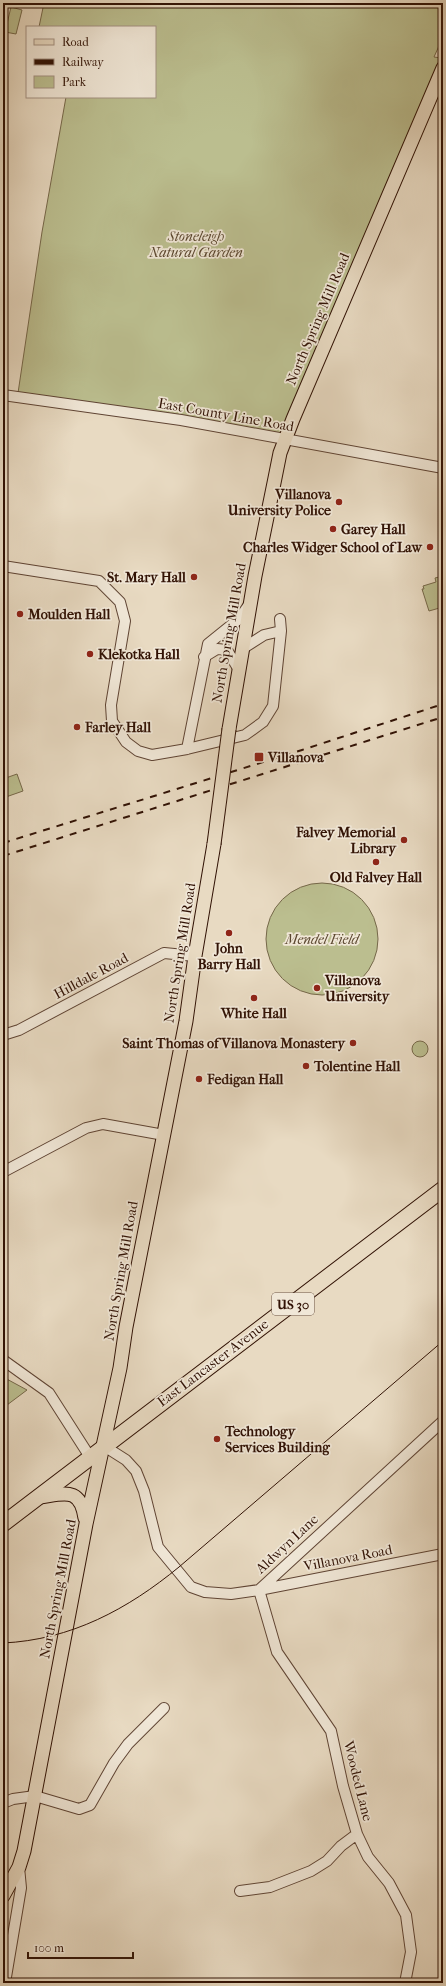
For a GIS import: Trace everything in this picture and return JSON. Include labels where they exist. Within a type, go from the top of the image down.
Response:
[{"type":"highway","name":"East Lancaster Avenue","points":[[3,1524],[443,1189]]},
{"type":"main road","name":"North Spring Mill Road","points":[[3,1896],[19,1867],[24,1851],[86,1524],[120,1368],[126,1327],[186,1021],[195,956],[214,844],[229,729],[250,600],[274,478],[285,440],[443,68]]},
{"type":"main road","points":[[39,1498],[64,1494],[73,1495],[82,1502],[86,1524]]},
{"type":"street","name":"East County Line Road","points":[[3,395],[181,420],[443,468]]},
{"type":"street","points":[[3,566],[99,581],[120,602],[125,621],[111,705],[112,721],[126,742],[138,751],[152,755],[187,749],[245,734],[263,722],[273,706],[281,631],[280,619]]},
{"type":"street","points":[[187,749],[204,657],[208,644],[240,618],[247,610],[250,600]]},
{"type":"street","points":[[242,649],[264,635],[281,631]]},
{"type":"street","points":[[204,657],[217,648],[228,650],[239,670]]},
{"type":"street","name":"Hilldale Road","points":[[3,1035],[20,1030],[164,953],[195,956]]},
{"type":"street","points":[[3,1172],[86,1128],[103,1124],[164,1135]]},
{"type":"street","points":[[3,1360],[54,1399],[90,1457]]},
{"type":"street","name":"Aldwyn Lane","points":[[104,1446],[126,1460],[136,1471],[144,1491],[158,1547],[191,1587],[205,1592],[231,1594],[259,1590],[443,1421]]},
{"type":"street","name":"Villanova Road","points":[[259,1590],[443,1554]]},
{"type":"street","name":"Wooded Lane","points":[[259,1590],[277,1652],[331,1731],[343,1786],[357,1834],[368,1857],[390,1883],[406,1915],[411,1952],[405,1983]]},
{"type":"street","points":[[3,1803],[13,1799],[35,1796],[79,1809],[90,1805],[114,1763],[128,1744],[164,1708]]},
{"type":"street","points":[[240,1891],[270,1887],[311,1871],[327,1861],[341,1846],[357,1834]]},
{"type":"street","points":[[5,1983],[21,1888],[19,1867]]},
{"type":"green space","name":"Stoneleigh Natural Garden","points":[[44,3],[359,3],[363,5],[372,3],[443,3],[443,37],[434,57],[441,58],[282,433],[219,425],[18,393],[42,232],[66,98],[156,98],[156,26],[39,26]]},
{"type":"green space","points":[[11,7],[22,10],[16,34],[5,32]]},
{"type":"green space","points":[[443,576],[443,607],[429,611],[422,589],[424,589],[423,586],[436,582],[435,578]]},
{"type":"green space","points":[[17,774],[23,791],[3,798],[3,779]]},
{"type":"green space","name":"Mendel Field","points":[[322,883],[343,887],[361,900],[374,918],[378,939],[374,960],[361,978],[343,991],[322,995],[301,991],[283,978],[270,960],[266,939],[270,918],[283,900],[301,887]]},
{"type":"green space","points":[[420,1041],[426,1043],[428,1049],[426,1055],[420,1057],[414,1055],[412,1049],[414,1043]]},
{"type":"green space","points":[[3,1377],[27,1390],[3,1408]]},
{"type":"tram line","points":[[3,1643],[28,1641],[75,1629],[119,1609],[140,1596],[179,1567],[443,1341]]},
{"type":"railway","points":[[3,843],[302,750],[443,704]]},
{"type":"railway","points":[[3,856],[443,717]]},
{"type":"place","name":"Villanova University Police","points":[[339,502]]},
{"type":"place","name":"Garey Hall","points":[[333,529]]},
{"type":"place","name":"Charles Widger School of Law","points":[[430,547]]},
{"type":"place","name":"St. Mary Hall","points":[[194,577]]},
{"type":"place","name":"Moulden Hall","points":[[20,614]]},
{"type":"place","name":"Klekotka Hall","points":[[90,654]]},
{"type":"place","name":"Farley Hall","points":[[77,727]]},
{"type":"place","name":"Villanova","points":[[259,757]]},
{"type":"place","name":"Falvey Memorial Library","points":[[404,840]]},
{"type":"place","name":"Old Falvey Hall","points":[[376,862]]},
{"type":"place","name":"John Barry Hall","points":[[229,933]]},
{"type":"place","name":"Villanova University","points":[[317,988]]},
{"type":"place","name":"White Hall","points":[[254,998]]},
{"type":"place","name":"Saint Thomas of Villanova Monastery","points":[[353,1043]]},
{"type":"place","name":"Tolentine Hall","points":[[306,1066]]},
{"type":"place","name":"Fedigan Hall","points":[[199,1079]]},
{"type":"place","name":"Technology Services Building","points":[[217,1439]]}]
